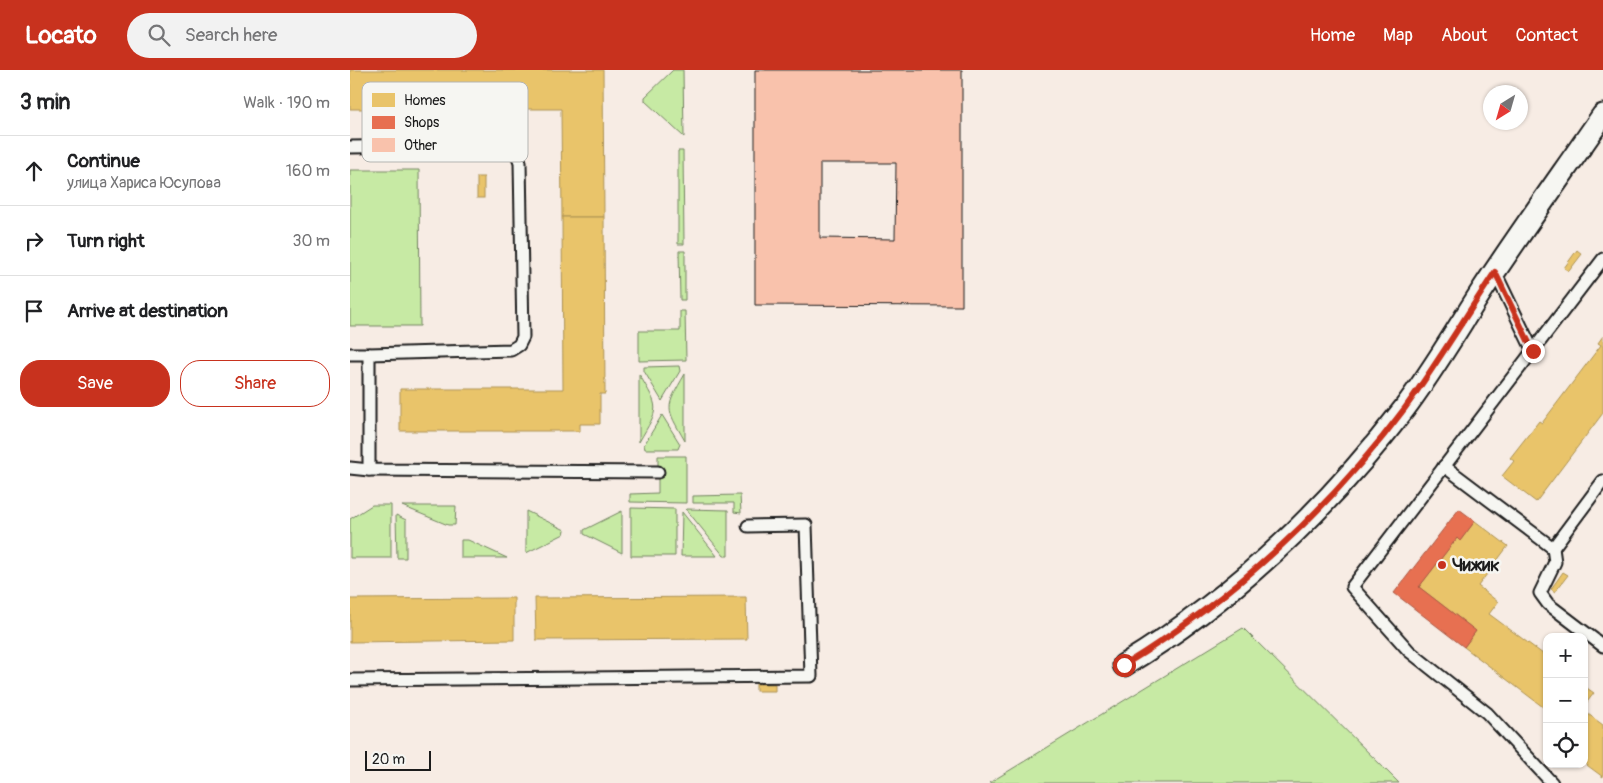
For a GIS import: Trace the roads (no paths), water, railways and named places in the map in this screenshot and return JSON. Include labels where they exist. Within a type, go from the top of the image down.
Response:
[{"type":"street","points":[[1124,665],[1168,638],[1271,556],[1339,486],[1405,408],[1495,272],[1603,115]]},
{"type":"lane","points":[[350,354],[511,350],[519,346],[523,337],[520,162]]},
{"type":"lane","points":[[1552,783],[1487,713],[1409,650],[1352,588],[1603,259]]},
{"type":"lane","points":[[1495,272],[1533,351]]},
{"type":"lane","points":[[368,470],[369,354]]},
{"type":"lane","points":[[1444,466],[1554,548]]},
{"type":"lane","points":[[350,468],[368,470],[658,472]]},
{"type":"lane","points":[[1603,481],[1554,548],[1555,562],[1543,584],[1540,594],[1548,604],[1603,646]]},
{"type":"lane","points":[[350,680],[811,676],[806,524],[748,526]]},
{"type":"place","name":"Чижик","points":[[1442,565]]}]
